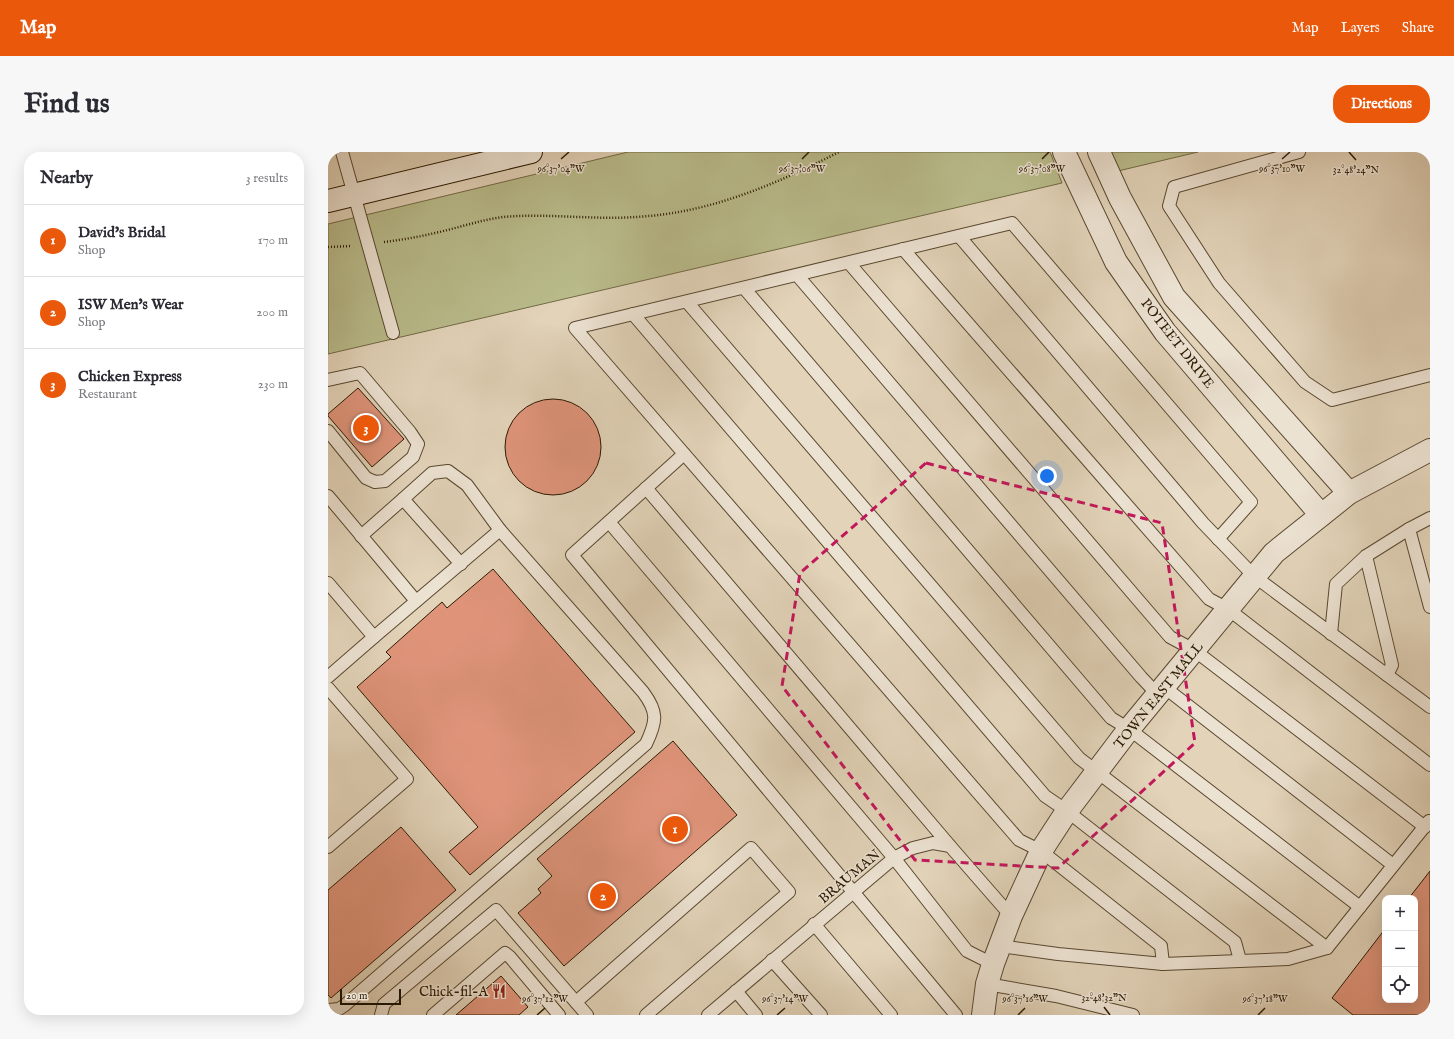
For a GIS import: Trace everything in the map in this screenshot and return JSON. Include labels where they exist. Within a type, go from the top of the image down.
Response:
[{"type":"street","points":[[328,201],[531,152]]},
{"type":"street","name":"POTEET DRIVE","points":[[1064,152],[1070,168],[1116,262],[1165,332],[1321,515]]},
{"type":"street","name":"POTEET DRIVE","points":[[1099,152],[1120,198],[1174,297],[1349,493]]},
{"type":"street","name":"TOWN EAST MALL","points":[[982,1015],[993,965],[1010,916],[1041,851],[1067,811],[1129,729],[1274,553],[1349,493],[1430,450]]},
{"type":"lane","points":[[342,152],[393,333]]},
{"type":"lane","points":[[1299,152],[1174,187],[1168,206],[1219,283],[1305,382],[1332,400],[1430,375]]},
{"type":"lane","points":[[1162,964],[1161,946],[1041,851],[1019,840],[576,328],[1012,223],[1251,502],[1218,539]]},
{"type":"lane","points":[[958,236],[1203,523],[1254,576],[1430,707]]},
{"type":"lane","points":[[903,249],[1210,599],[1228,609],[1430,765]]},
{"type":"lane","points":[[849,263],[1170,637],[1194,650],[1427,824],[1327,948],[1288,959],[1162,964],[1058,954],[993,965]]},
{"type":"lane","points":[[797,275],[1140,677],[1161,691],[1393,865]]},
{"type":"lane","points":[[744,288],[1111,718],[1129,729],[1360,907]]},
{"type":"lane","points":[[687,302],[1079,758],[1327,948]]},
{"type":"lane","points":[[633,314],[1046,796],[1235,942],[1240,960]]},
{"type":"lane","points":[[328,380],[360,373],[410,432],[418,444],[413,457],[385,481],[375,482],[366,478],[328,431]]},
{"type":"lane","points":[[684,454],[572,555],[956,1015]]},
{"type":"lane","points":[[328,1010],[339,1009],[345,1005],[646,744],[655,714],[651,702],[500,530],[466,485],[448,472],[432,473],[361,536]]},
{"type":"lane","points":[[646,488],[1010,916]]},
{"type":"lane","points":[[328,496],[416,601]]},
{"type":"lane","points":[[403,499],[461,564]]},
{"type":"lane","points":[[1331,634],[1336,584],[1366,556],[1409,529],[1430,518]]},
{"type":"lane","points":[[609,522],[894,858],[967,951],[1056,996],[1133,1015]]},
{"type":"lane","points":[[1409,529],[1430,607]]},
{"type":"lane","points":[[328,677],[500,530]]},
{"type":"lane","points":[[1366,556],[1392,665],[1387,675]]},
{"type":"lane","points":[[328,583],[374,637]]},
{"type":"lane","points":[[328,688],[407,779],[328,847]]},
{"type":"lane","name":"BRAUMAN","points":[[708,1015],[894,858],[913,848],[933,843],[950,846]]},
{"type":"lane","points":[[576,1002],[751,848],[789,892],[646,1015]]},
{"type":"lane","points":[[381,1015],[384,1004],[496,910],[587,1015]]},
{"type":"lane","points":[[814,924],[891,1015]]},
{"type":"lane","points":[[432,1015],[505,953],[559,1015]]},
{"type":"lane","points":[[772,960],[821,1015]]},
{"type":"lane","points":[[736,991],[756,1015]]},
{"type":"path","points":[[328,247],[367,245],[436,233],[477,222],[502,218],[528,216],[602,218],[637,217],[709,206],[742,196],[788,178],[839,152]]},
{"type":"highlighted area","points":[[926,463],[1162,523],[1195,743],[1058,868],[915,860],[782,686],[800,573]]},
{"type":"green space","points":[[628,152],[1050,152],[1062,183],[328,354],[328,224]]},
{"type":"green space","points":[[1109,152],[1198,152],[1118,171]]},
{"type":"building","points":[[358,388],[404,439],[372,467],[328,416],[328,414]]},
{"type":"building","points":[[553,399],[571,403],[580,407],[587,413],[593,420],[597,429],[601,447],[597,465],[593,474],[587,481],[580,487],[571,491],[553,495],[535,491],[526,487],[519,481],[513,474],[509,465],[505,447],[509,429],[513,420],[519,413],[526,407],[535,403]]},
{"type":"building","points":[[493,569],[635,732],[470,875],[449,852],[478,827],[357,687],[391,657],[386,652],[442,602],[447,608]]},
{"type":"building","points":[[673,741],[737,815],[564,966],[518,913],[541,893],[538,889],[552,876],[537,859]]},
{"type":"building","points":[[401,827],[456,890],[331,998],[328,995],[328,890]]},
{"type":"building","points":[[1430,871],[1430,1015],[1353,1015],[1332,998],[1382,933],[1382,1003],[1418,1003],[1418,895],[1411,895]]},
{"type":"building","name":"Chick-fil-A","points":[[501,976],[528,1007],[519,1015],[456,1015]]},
{"type":"place","name":"Chicken Express","points":[[366,428]]},
{"type":"place","name":"David's Bridal","points":[[675,829]]},
{"type":"place","name":"ISW Men's Wear","points":[[603,896]]},
{"type":"place","name":"Chick-fil-A","points":[[499,991]]}]
